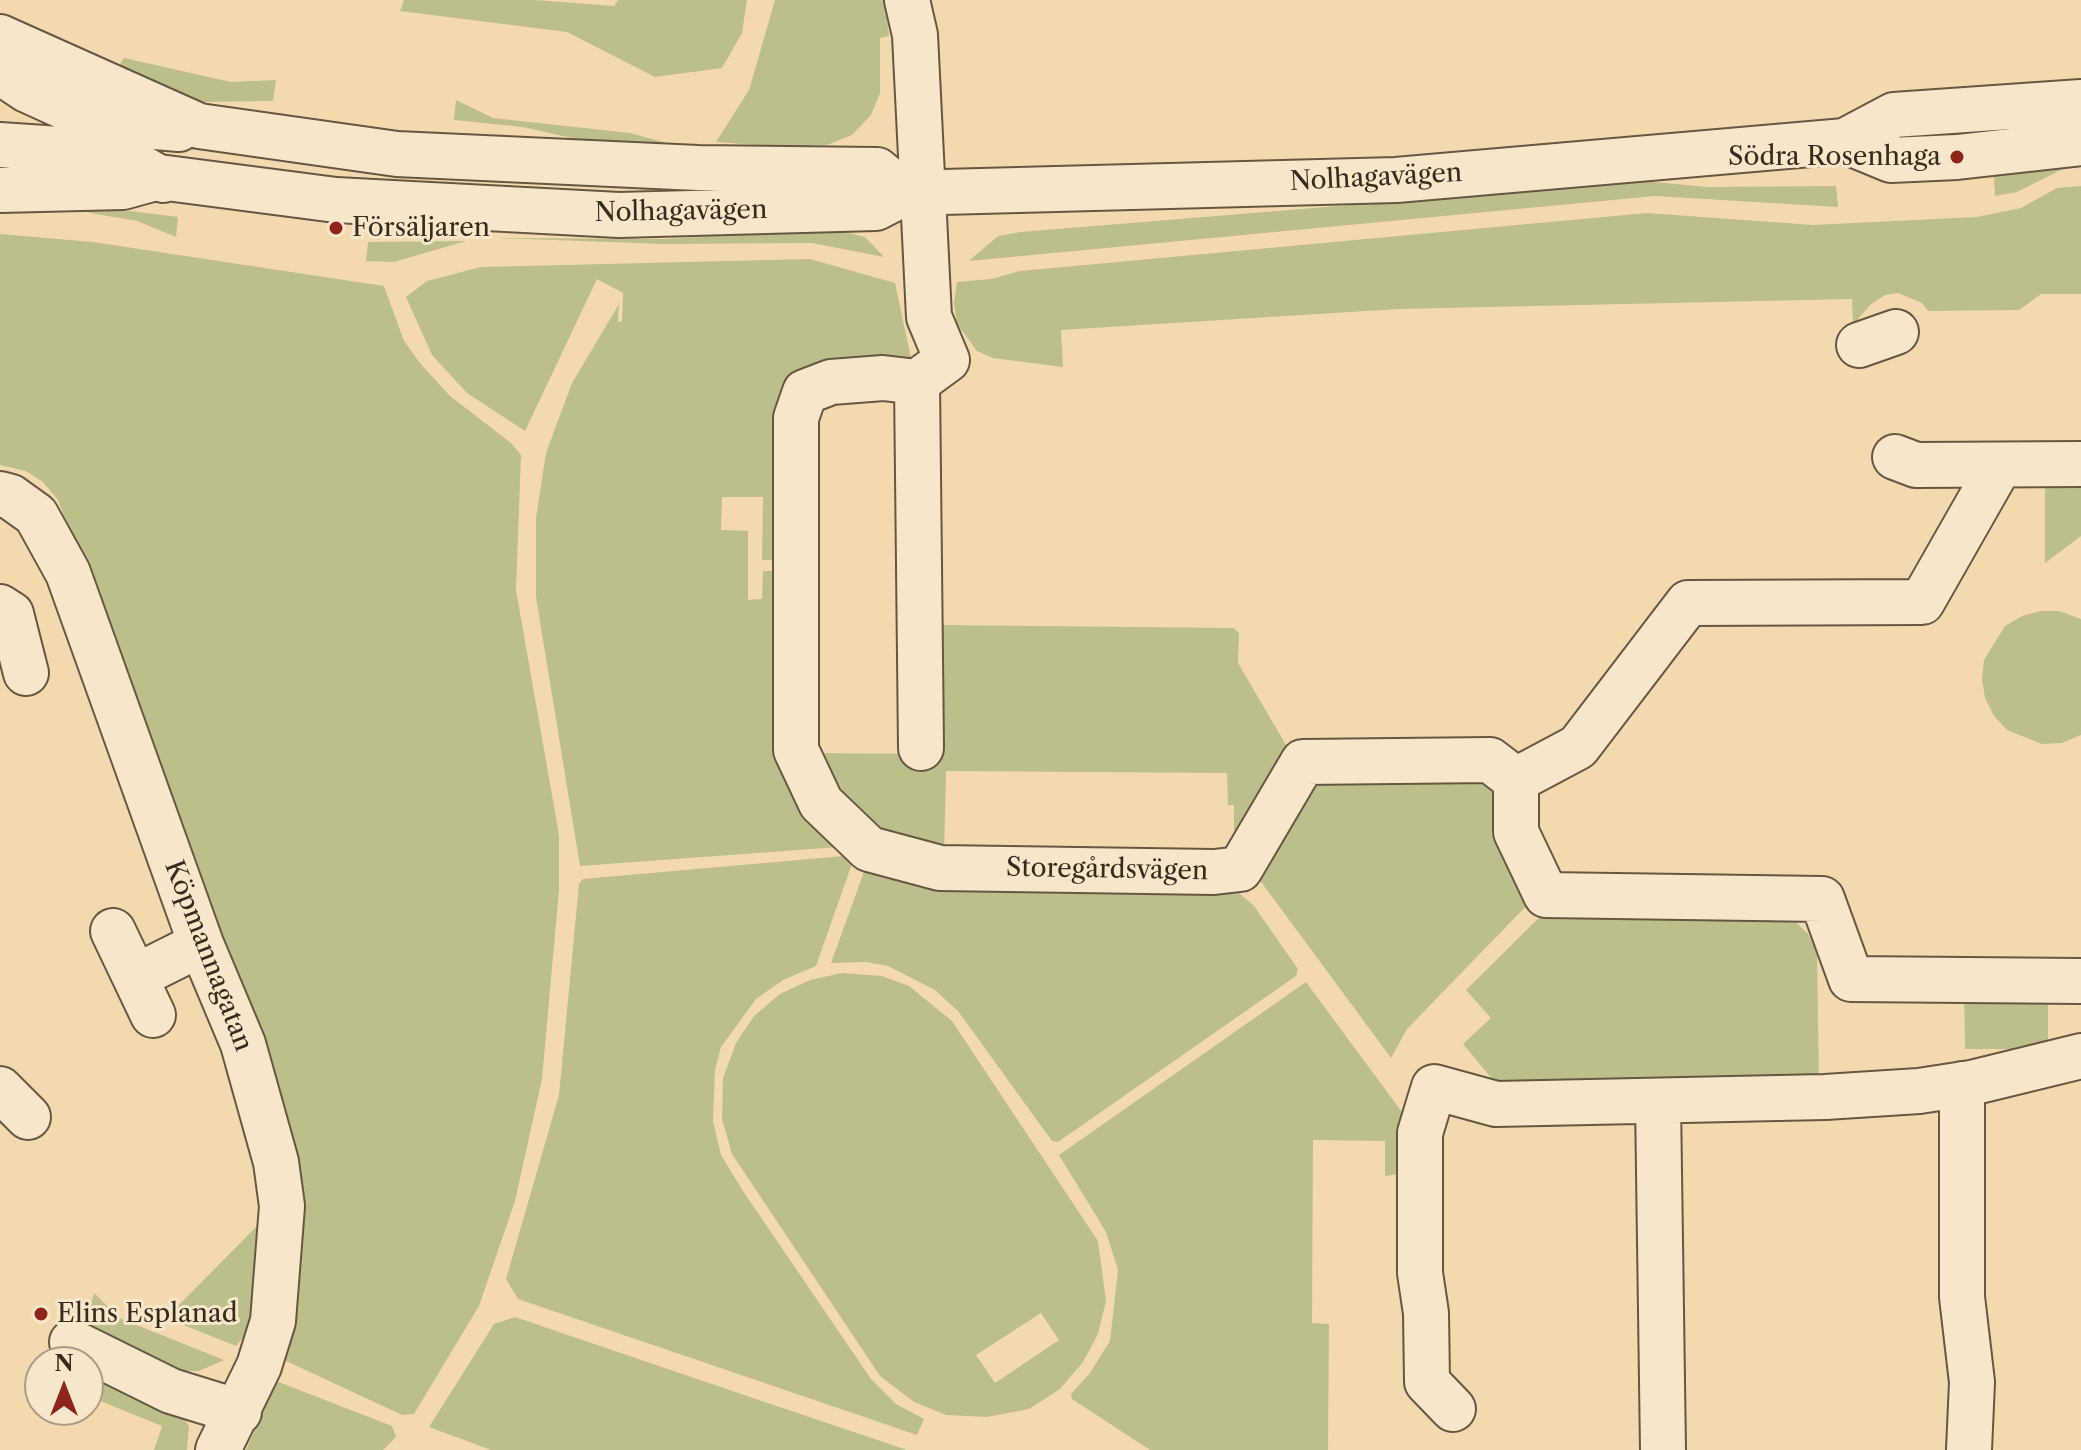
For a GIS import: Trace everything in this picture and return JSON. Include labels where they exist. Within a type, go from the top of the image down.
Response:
[{"type":"street","points":[[907,0],[915,35],[915,193],[929,317],[947,360],[917,382],[921,748]]},
{"type":"street","name":"Nolhagavägen","points":[[1,69],[27,90],[82,115],[168,130],[199,126],[397,154],[540,162],[877,170],[915,193]]},
{"type":"street","name":"Nolhagavägen","points":[[0,145],[74,150],[125,158],[159,177],[336,200],[619,215],[680,214],[876,208],[915,193],[1396,180],[1845,141],[1894,115],[2081,102]]},
{"type":"street","name":"Nolhagavägen","points":[[1845,141],[1891,160],[1957,157],[2081,143]]},
{"type":"street","name":"Nolhagavägen","points":[[0,190],[123,187],[159,177]]},
{"type":"street","name":"Storegårdsvägen","points":[[917,382],[883,378],[831,382],[805,392],[796,418],[796,750],[821,803],[869,849],[940,868],[1214,872],[1240,869],[1303,762],[1490,760],[1516,780]]},
{"type":"street","points":[[1895,457],[1916,465],[2081,464]]},
{"type":"street","points":[[2000,465],[1922,602],[1688,603],[1578,747],[1516,780],[1516,832],[1546,895],[1822,899],[1851,979],[2081,981]]},
{"type":"street","name":"Köpmannagatan","points":[[0,494],[11,497],[36,515],[68,573],[201,944],[243,1044],[276,1162],[282,1206],[273,1321],[239,1412],[218,1450]]},
{"type":"street","points":[[26,673],[5,611],[68,573]]},
{"type":"street","points":[[113,931],[144,996],[201,944]]},
{"type":"street","points":[[1453,1409],[1427,1382],[1426,1313],[1420,1273],[1420,1133],[1434,1087],[1496,1104],[1825,1097],[1919,1091],[2081,1056]]},
{"type":"street","points":[[1962,1084],[1962,1297],[1972,1382],[1969,1450]]},
{"type":"street","points":[[1658,1101],[1663,1450]]},
{"type":"street","points":[[72,1342],[171,1391],[239,1412]]},
{"type":"green space","points":[[404,0],[535,0],[614,6],[618,0],[747,0],[742,33],[722,68],[655,77],[567,32],[400,11]]},
{"type":"green space","points":[[775,0],[885,0],[889,36],[880,38],[880,93],[871,115],[852,135],[827,145],[786,147],[716,142],[749,90]]},
{"type":"green space","points":[[124,58],[231,82],[276,80],[273,101],[195,102],[115,72]]},
{"type":"green space","points":[[456,100],[493,118],[630,133],[704,153],[607,146],[523,127],[454,120]]},
{"type":"green space","points":[[2071,165],[2017,192],[1995,196],[1994,175]]},
{"type":"green space","points":[[1643,181],[1708,187],[1836,186],[1838,207],[1655,196],[969,261],[998,236],[1021,232]]},
{"type":"green space","points":[[2081,186],[2081,294],[2041,294],[2019,310],[1928,311],[1922,303],[1898,293],[1885,295],[1870,305],[1853,325],[1852,299],[1399,309],[1061,330],[1063,367],[993,358],[977,351],[957,324],[954,303],[957,282],[991,279],[1020,271],[1647,213],[1813,225],[1977,217],[2021,208],[2057,188]]},
{"type":"green space","points":[[81,205],[178,217],[176,237],[137,221],[90,213]]},
{"type":"green space","points":[[833,229],[865,237],[884,257],[812,243],[664,244],[498,238],[665,239]]},
{"type":"green space","points":[[0,234],[93,242],[384,286],[404,341],[420,363],[450,396],[511,443],[521,455],[516,590],[559,835],[559,890],[542,1079],[515,1201],[479,1306],[414,1414],[402,1415],[284,1360],[239,978],[58,500],[43,482],[26,471],[0,465]]},
{"type":"green space","points":[[466,241],[394,262],[366,261],[368,242]]},
{"type":"green space","points":[[810,259],[895,283],[912,363],[817,370],[780,560],[762,560],[763,497],[722,497],[721,530],[748,531],[748,600],[762,599],[763,571],[781,571],[781,749],[853,846],[580,866],[536,597],[536,518],[546,453],[572,383],[619,304],[618,322],[622,321],[623,293],[597,279],[525,431],[467,393],[432,355],[406,297],[427,281],[481,267]]},
{"type":"green space","points":[[2045,478],[2081,478],[2081,536],[2045,563]]},
{"type":"green space","points":[[2041,611],[2059,611],[2081,619],[2081,735],[2062,743],[2042,744],[2007,730],[1994,716],[1985,698],[1982,679],[1984,660],[2005,626],[2022,616]]},
{"type":"green space","points":[[940,625],[1234,628],[1239,633],[1238,663],[1286,745],[1288,758],[1245,829],[1234,830],[1234,805],[1228,805],[1227,773],[946,771],[944,856],[870,829],[807,753],[938,754]]},
{"type":"green space","points":[[1474,771],[1488,783],[1531,901],[1407,1029],[1391,1058],[1259,879],[1305,784]]},
{"type":"green space","points":[[855,855],[816,966],[783,980],[756,999],[721,1047],[715,1070],[713,1121],[721,1155],[743,1191],[871,1379],[896,1404],[924,1419],[917,1435],[518,1299],[506,1279],[559,1095],[579,884],[583,879]]},
{"type":"green space","points":[[869,858],[1222,885],[1239,893],[1254,906],[1298,969],[1296,976],[1058,1142],[1052,1141],[958,1011],[935,990],[888,966],[866,962],[831,963]]},
{"type":"green space","points":[[1551,906],[1794,920],[1808,934],[1817,953],[1819,1087],[1507,1097],[1463,1044],[1491,1018],[1466,990]]},
{"type":"green space","points":[[842,973],[882,976],[909,986],[952,1021],[1098,1241],[1106,1301],[1098,1334],[1083,1362],[1060,1389],[1029,1409],[987,1417],[946,1415],[914,1402],[880,1376],[732,1154],[722,1119],[723,1078],[736,1043],[754,1016],[780,994],[810,980]],"holes":[[[1041,1313],[1059,1340],[995,1383],[976,1355]]]},
{"type":"green space","points":[[1306,982],[1410,1123],[1407,1173],[1385,1176],[1385,1141],[1313,1140],[1312,1323],[1329,1324],[1328,1450],[1150,1450],[1072,1399],[1071,1394],[1090,1373],[1110,1341],[1118,1270],[1106,1232],[1059,1155]]},
{"type":"green space","points":[[1964,993],[2048,993],[2048,1043],[2026,1049],[1965,1049]]},
{"type":"green space","points":[[259,1224],[256,1292],[250,1329],[236,1346],[166,1318]]},
{"type":"green space","points":[[94,1293],[119,1318],[224,1360],[199,1371],[181,1371],[128,1352],[87,1321]]},
{"type":"green space","points":[[515,1317],[907,1450],[491,1450],[429,1427],[494,1324]]},
{"type":"green space","points":[[104,1381],[183,1418],[189,1426],[187,1450],[154,1450],[162,1426],[104,1402]]},
{"type":"green space","points":[[276,1381],[392,1426],[396,1437],[383,1450],[246,1450]]},
{"type":"place","name":"Södra Rosenhaga","points":[[1957,157]]},
{"type":"place","name":"Försäljaren","points":[[336,228]]},
{"type":"place","name":"Elins Esplanad","points":[[41,1314]]}]
